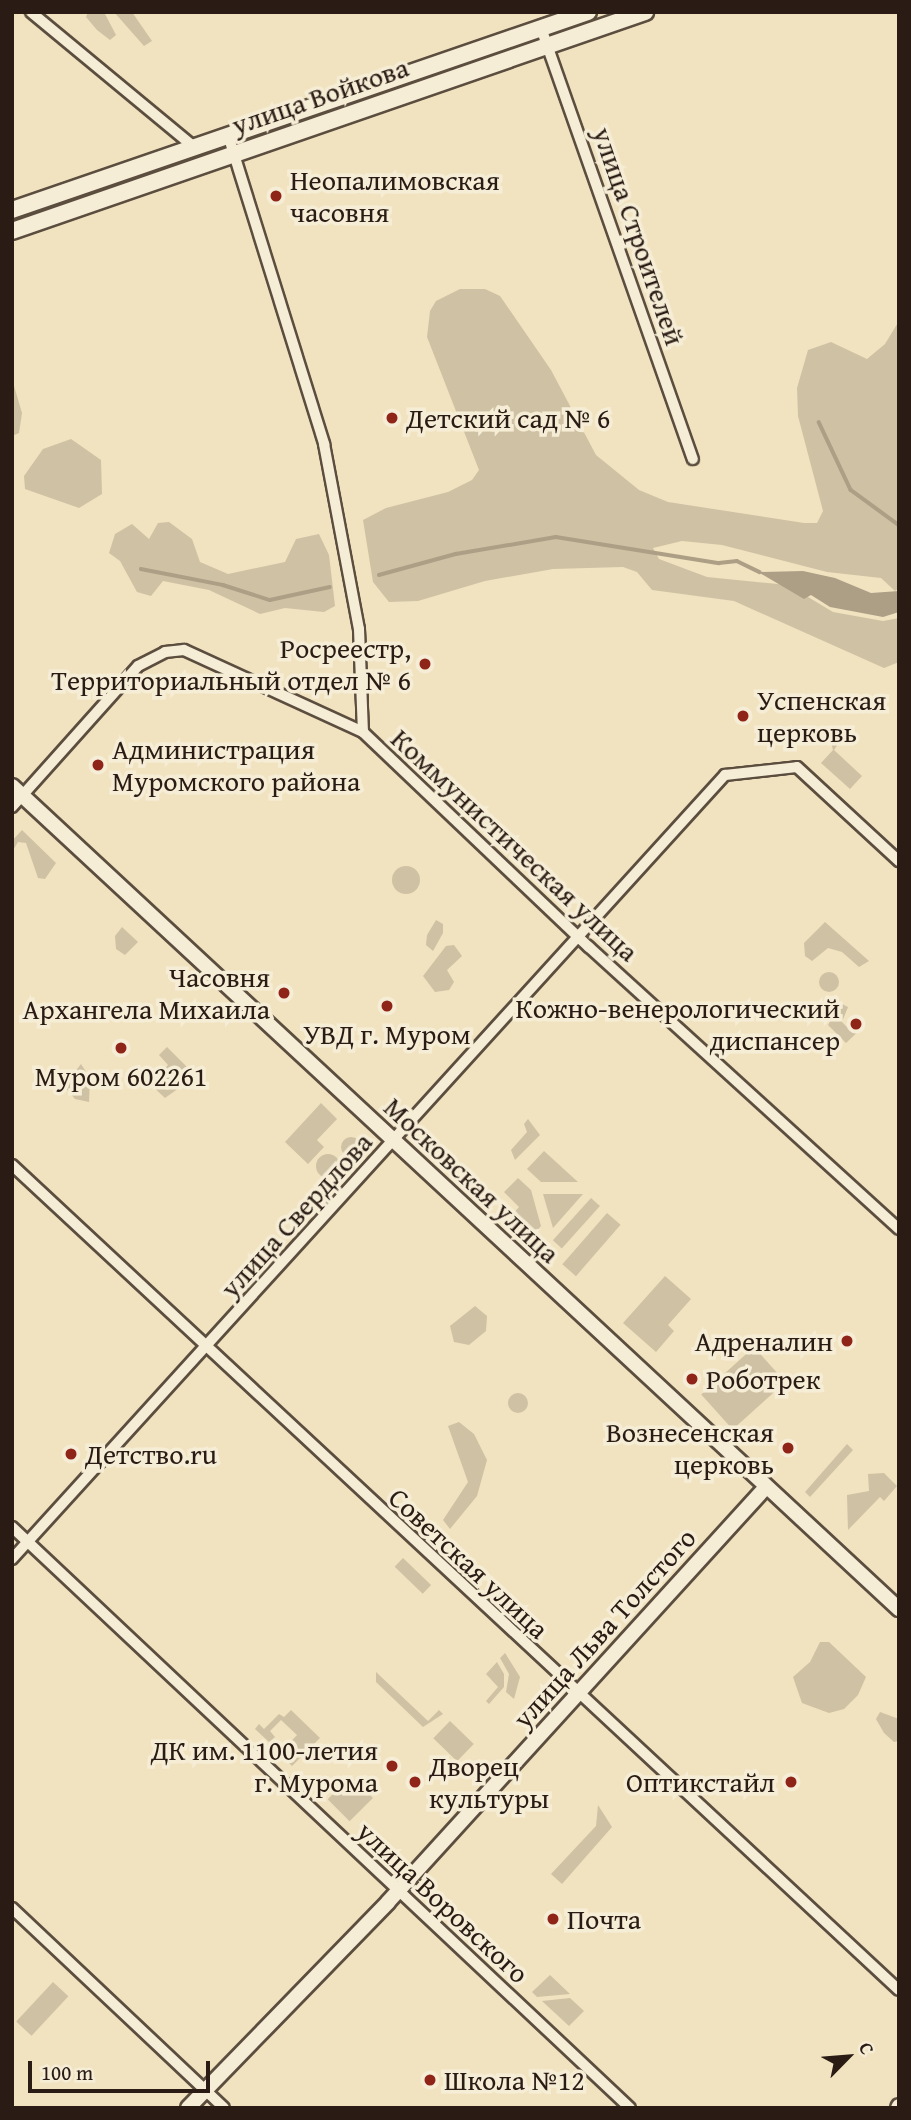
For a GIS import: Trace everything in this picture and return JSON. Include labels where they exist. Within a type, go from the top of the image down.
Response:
[{"type":"main road","name":"улица Войкова","points":[[12,210],[541,28],[564,16],[588,12]]},
{"type":"main road","name":"улица Войкова","points":[[12,231],[645,12]]},
{"type":"street","points":[[30,12],[194,147]]},
{"type":"street","points":[[564,16],[571,38]]},
{"type":"street","name":"улица Строителей","points":[[541,28],[693,459]]},
{"type":"street","points":[[228,135],[324,444],[359,629],[363,732]]},
{"type":"street","name":"Коммунистическая улица","points":[[17,791],[138,666],[153,656],[184,650],[363,732],[577,935],[899,1229]]},
{"type":"street","name":"улица Свердлова","points":[[12,1559],[724,775],[797,767],[899,861]]},
{"type":"street","points":[[12,807],[17,791]]},
{"type":"street","name":"Московская улица","points":[[17,791],[899,1609]]},
{"type":"street","name":"Советская улица","points":[[12,1165],[899,1990]]},
{"type":"street","name":"улица Льва Толстого","points":[[188,2108],[397,1891],[766,1487]]},
{"type":"street","name":"улица Воровского","points":[[12,1527],[630,2108]]},
{"type":"street","points":[[12,1908],[224,2108]]},
{"type":"shaded area","points":[[88,12],[104,12],[116,35],[110,40],[97,30],[86,17]]},
{"type":"shaded area","points":[[114,12],[132,12],[152,41],[144,46]]},
{"type":"shaded area","points":[[519,44],[519,49],[363,102],[359,99]]},
{"type":"shaded area","points":[[173,163],[172,169],[12,224],[12,217]]},
{"type":"shaded area","points":[[460,289],[485,289],[500,296],[551,370],[596,455],[639,490],[668,502],[804,523],[817,523],[823,511],[798,416],[797,388],[808,350],[831,342],[867,359],[885,344],[899,321],[899,588],[895,591],[881,578],[827,572],[722,545],[682,541],[653,548],[659,559],[707,577],[788,585],[833,612],[883,621],[899,618],[899,662],[884,668],[734,601],[652,590],[637,572],[623,567],[553,569],[485,581],[418,601],[389,602],[373,582],[363,520],[386,508],[448,492],[472,480],[479,470],[427,337],[430,311],[436,301]]},
{"type":"shaded area","points":[[12,379],[22,413],[19,433],[12,436]]},
{"type":"shaded area","points":[[71,439],[101,460],[102,494],[79,508],[25,489],[24,476],[43,449]]},
{"type":"shaded area","points":[[169,522],[192,539],[200,562],[228,574],[285,562],[296,539],[319,534],[329,555],[335,606],[324,612],[285,608],[260,614],[209,590],[163,581],[151,596],[137,592],[120,561],[109,553],[115,534],[132,524],[149,539],[158,523]]},
{"type":"shaded area","points":[[803,571],[835,578],[871,593],[899,591],[899,612],[883,617],[830,607],[811,595],[804,599],[758,572]]},
{"type":"shaded area","points":[[847,730],[834,750],[862,776],[850,789],[821,763],[833,750],[831,742]]},
{"type":"shaded area","points":[[22,830],[56,863],[45,879],[38,878],[26,843],[18,842],[12,852],[12,841]]},
{"type":"shaded area","points":[[406,866],[416,870],[420,880],[416,890],[406,894],[396,890],[392,880],[396,870]]},
{"type":"shaded area","points":[[436,920],[443,924],[443,933],[433,951],[426,945],[427,935]]},
{"type":"shaded area","points":[[825,922],[869,961],[859,967],[842,952],[828,948],[812,961],[805,956],[804,943]]},
{"type":"shaded area","points":[[122,927],[138,942],[125,955],[116,949],[115,936]]},
{"type":"shaded area","points":[[454,945],[462,956],[447,970],[454,982],[449,990],[435,992],[423,976],[446,946]]},
{"type":"shaded area","points":[[829,972],[836,975],[839,982],[836,989],[829,992],[822,989],[819,982],[822,975]]},
{"type":"shaded area","points":[[840,1003],[848,1007],[842,1022],[847,1027],[865,1025],[846,1043],[828,1025]]},
{"type":"shaded area","points":[[167,1047],[188,1068],[180,1077],[186,1083],[165,1098],[150,1084],[168,1065],[159,1055]]},
{"type":"shaded area","points":[[81,1064],[90,1078],[89,1102],[75,1099],[64,1086]]},
{"type":"shaded area","points":[[321,1103],[337,1119],[317,1140],[324,1147],[308,1164],[285,1142]]},
{"type":"shaded area","points":[[528,1119],[540,1135],[515,1160],[511,1150],[527,1132],[524,1124]]},
{"type":"shaded area","points":[[351,1137],[358,1140],[361,1147],[358,1154],[351,1157],[344,1154],[341,1147],[344,1140]]},
{"type":"shaded area","points":[[544,1151],[578,1182],[541,1182],[527,1169]]},
{"type":"shaded area","points":[[328,1154],[337,1157],[340,1166],[337,1175],[328,1178],[319,1175],[316,1166],[319,1157]]},
{"type":"shaded area","points":[[518,1178],[531,1190],[541,1226],[533,1236],[511,1216],[519,1207],[504,1192]]},
{"type":"shaded area","points":[[543,1194],[583,1194],[553,1228]]},
{"type":"shaded area","points":[[591,1198],[600,1206],[562,1248],[553,1240]]},
{"type":"shaded area","points":[[607,1213],[621,1225],[576,1276],[562,1264]]},
{"type":"shaded area","points":[[665,1276],[691,1299],[668,1325],[674,1331],[656,1352],[623,1323]]},
{"type":"shaded area","points":[[475,1306],[487,1316],[486,1331],[469,1345],[454,1342],[450,1326]]},
{"type":"shaded area","points":[[754,1347],[785,1382],[733,1429],[701,1395]]},
{"type":"shaded area","points":[[518,1393],[525,1396],[528,1403],[525,1410],[518,1413],[511,1410],[508,1403],[511,1396]]},
{"type":"shaded area","points":[[459,1422],[474,1434],[487,1460],[477,1496],[450,1529],[443,1520],[468,1482],[448,1426]]},
{"type":"shaded area","points":[[847,1444],[853,1450],[810,1497],[805,1492]]},
{"type":"shaded area","points":[[884,1473],[897,1486],[884,1501],[880,1497],[848,1530],[847,1495],[869,1491],[868,1474]]},
{"type":"shaded area","points":[[403,1558],[431,1585],[423,1594],[395,1567]]},
{"type":"shaded area","points":[[820,1642],[829,1642],[866,1677],[858,1695],[844,1709],[829,1713],[802,1703],[793,1677],[810,1662]]},
{"type":"shaded area","points":[[505,1653],[520,1677],[514,1699],[506,1692],[509,1674],[500,1658]]},
{"type":"shaded area","points":[[497,1662],[504,1674],[504,1687],[489,1704],[486,1701],[498,1687],[486,1674]]},
{"type":"shaded area","points":[[376,1672],[428,1721],[439,1710],[443,1714],[423,1727],[376,1682]]},
{"type":"shaded area","points":[[291,1710],[320,1738],[292,1766],[279,1754],[297,1735],[281,1720],[270,1731],[275,1737],[269,1742],[255,1729],[259,1724],[264,1729],[279,1714],[284,1717]]},
{"type":"shaded area","points":[[880,1712],[899,1719],[899,1741],[894,1742],[884,1733],[876,1719]]},
{"type":"shaded area","points":[[450,1721],[474,1744],[457,1761],[433,1738]]},
{"type":"shaded area","points":[[351,1776],[373,1798],[350,1821],[328,1799]]},
{"type":"shaded area","points":[[598,1805],[612,1827],[562,1884],[551,1874],[596,1826]]},
{"type":"shaded area","points":[[550,1975],[570,1994],[537,1997],[532,1992]]},
{"type":"shaded area","points":[[53,1982],[68,1996],[32,2036],[16,2021]]},
{"type":"shaded area","points":[[570,1998],[584,2011],[569,2026],[542,2001]]},
{"type":"waterway","points":[[819,422],[851,490],[899,525]]},
{"type":"waterway","points":[[379,575],[456,554],[556,537],[719,563],[737,561],[760,572]]},
{"type":"waterway","points":[[141,569],[223,585],[270,600],[330,587]]},
{"type":"place","name":"Неопалимовская часовня","points":[[276,196]]},
{"type":"place","name":"Детский сад № 6","points":[[392,418]]},
{"type":"place","name":"Росреестр, Территориальный отдел № 6","points":[[425,664]]},
{"type":"place","name":"Успенская церковь","points":[[743,716]]},
{"type":"place","name":"Администрация Муромского района","points":[[98,765]]},
{"type":"place","name":"Часовня Архангела Михаила","points":[[284,993]]},
{"type":"place","name":"УВД г. Муром","points":[[387,1006]]},
{"type":"place","name":"Кожно-венерологический диспансер","points":[[856,1024]]},
{"type":"place","name":"Муром 602261","points":[[121,1048]]},
{"type":"place","name":"Адреналин","points":[[847,1341]]},
{"type":"place","name":"Роботрек","points":[[692,1379]]},
{"type":"place","name":"Вознесенская церковь","points":[[788,1448]]},
{"type":"place","name":"Детство.ru","points":[[71,1454]]},
{"type":"place","name":"ДК им. 1100-летия г. Мурома","points":[[392,1766]]},
{"type":"place","name":"Дворец культуры","points":[[415,1782]]},
{"type":"place","name":"Оптикстайл","points":[[791,1782]]},
{"type":"place","name":"Почта","points":[[553,1919]]},
{"type":"place","name":"Школа №12","points":[[430,2080]]}]
